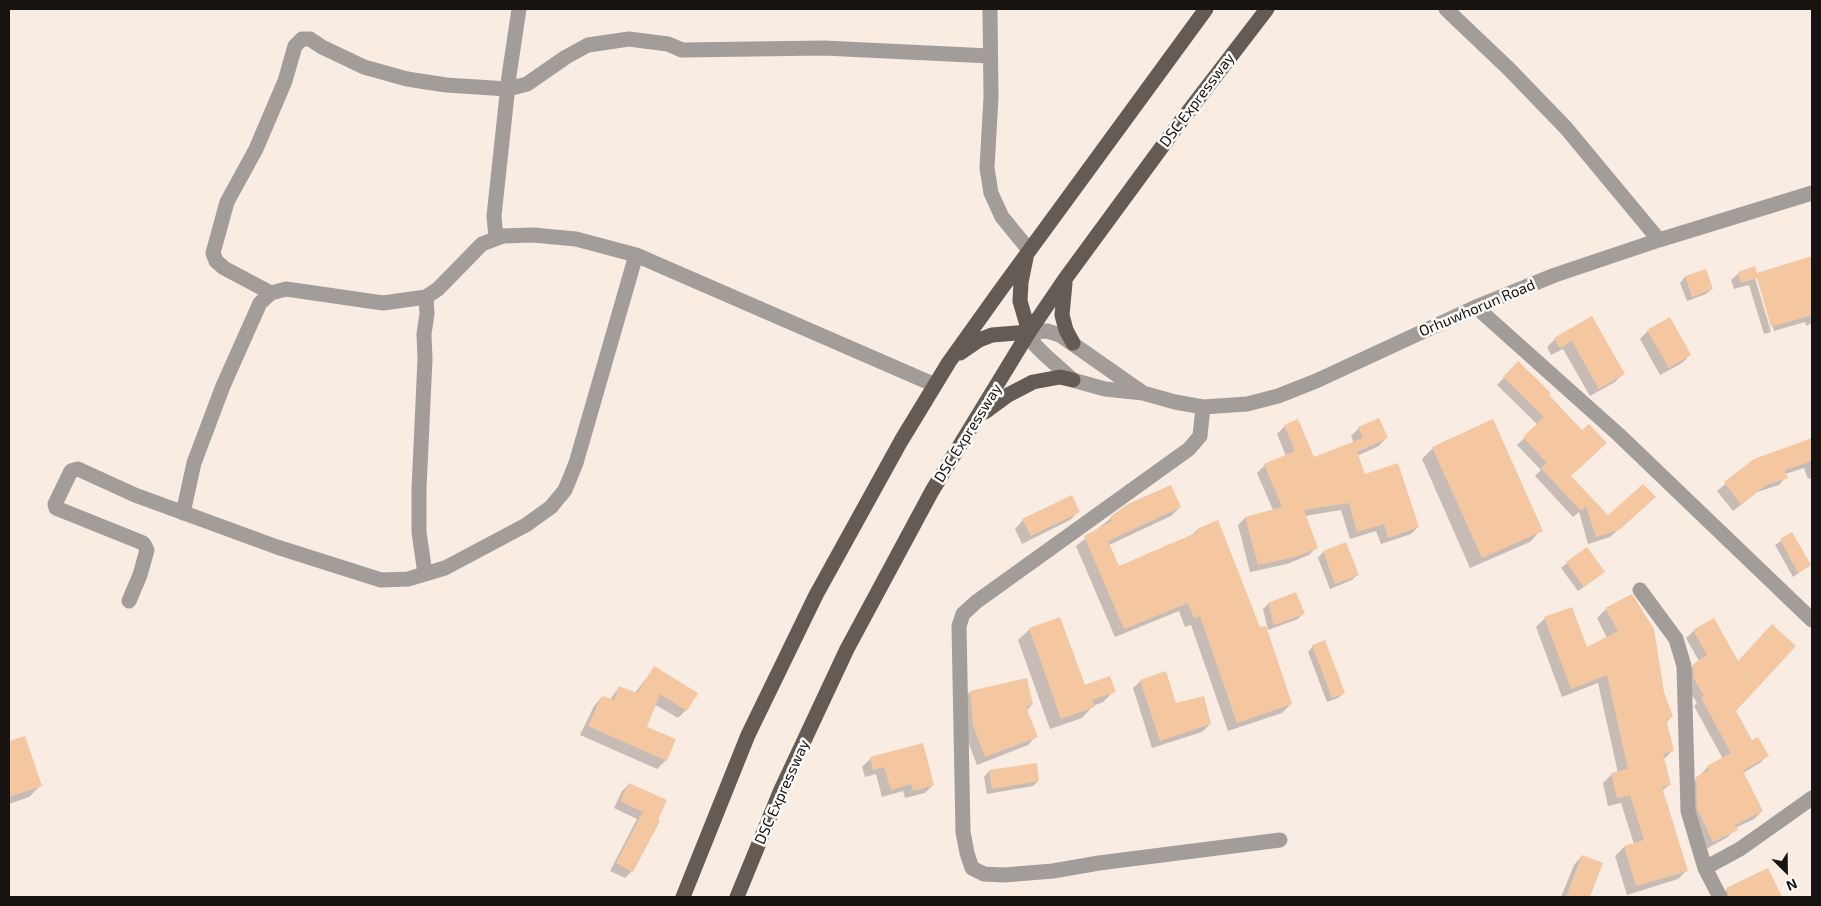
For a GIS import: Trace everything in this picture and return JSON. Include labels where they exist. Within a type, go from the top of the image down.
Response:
[{"type":"main road","points":[[683,897],[748,735],[787,655],[856,521],[935,385],[1029,250],[1206,9]]},
{"type":"main road","name":"DSC Expressway","points":[[738,897],[780,792],[847,649],[932,491],[1029,332],[1065,279],[1173,132],[1267,9]]},
{"type":"main road","points":[[950,362],[979,340],[992,335],[1029,332],[1020,301],[1023,266],[1029,250]]},
{"type":"main road","points":[[1065,279],[1062,314],[1066,330],[1073,344]]},
{"type":"main road","points":[[978,417],[1008,396],[1033,382],[1060,377],[1073,380]]},
{"type":"street","points":[[496,238],[494,216],[519,9]]},
{"type":"street","points":[[990,9],[991,97],[987,168],[991,193],[1002,217],[1029,250]]},
{"type":"street","points":[[1446,9],[1509,69],[1566,128],[1659,240]]},
{"type":"street","points":[[271,293],[224,268],[216,261],[213,253],[227,202],[256,149],[285,81],[295,46],[302,39],[310,39],[322,47],[364,67],[406,79],[446,85],[508,89],[527,84],[566,57],[588,46],[629,39],[668,44],[682,50],[824,48],[990,56]]},
{"type":"street","name":"Orhuwhorun Road","points":[[1143,393],[1203,407],[1247,404],[1278,396],[1316,381],[1476,307],[1555,275],[1659,240],[1812,193]]},
{"type":"street","points":[[183,512],[194,463],[224,386],[260,304],[271,293],[286,289],[383,303],[426,297],[438,289],[482,244],[503,236],[533,235],[576,239],[636,255],[935,385]]},
{"type":"street","points":[[129,601],[140,575],[147,550],[143,543],[56,508],[55,504],[69,472],[78,469],[135,495],[277,547],[381,580],[408,579],[445,568],[474,555],[526,525],[551,507],[566,490],[576,463],[636,255]]},
{"type":"street","points":[[425,574],[419,532],[419,489],[425,359],[424,334],[427,314],[426,297]]},
{"type":"street","points":[[1476,307],[1618,434],[1812,620]]},
{"type":"street","points":[[1047,331],[1060,335],[1143,393],[1105,389],[1073,380],[1035,345],[1029,332],[1047,331]]},
{"type":"street","points":[[1203,407],[1200,436],[1189,449],[976,602],[963,614],[959,626],[963,824],[966,853],[972,868],[984,874],[1004,875],[1053,871],[1099,862],[1280,840]]},
{"type":"street","points":[[1640,590],[1676,639],[1684,666],[1688,811],[1705,868],[1720,897]]},
{"type":"street","points":[[1705,868],[1740,849],[1812,798]]},
{"type":"building","points":[[1812,256],[1812,315],[1771,327],[1757,278],[1741,283],[1738,272],[1755,266],[1757,273]]},
{"type":"building","points":[[1706,269],[1713,289],[1692,297],[1685,276]]},
{"type":"building","points":[[1592,316],[1625,374],[1599,389],[1572,341],[1560,348],[1554,338]]},
{"type":"building","points":[[1670,317],[1691,355],[1669,368],[1647,330]]},
{"type":"building","points":[[1518,361],[1551,393],[1549,395],[1582,430],[1589,424],[1607,443],[1571,476],[1608,515],[1643,484],[1656,497],[1619,530],[1596,537],[1586,506],[1581,511],[1541,468],[1547,463],[1523,437],[1544,417],[1503,377]]},
{"type":"building","points":[[1379,418],[1388,438],[1357,452],[1365,474],[1398,463],[1419,527],[1388,538],[1384,524],[1357,532],[1349,503],[1304,510],[1318,548],[1295,557],[1258,565],[1245,517],[1282,507],[1264,464],[1295,451],[1284,425],[1298,419],[1314,457],[1363,438],[1358,427]]},
{"type":"building","points":[[1493,419],[1543,531],[1482,558],[1432,447]]},
{"type":"building","points":[[1812,438],[1812,461],[1785,470],[1788,478],[1766,485],[1741,505],[1724,482],[1754,459]]},
{"type":"building","points":[[1171,485],[1181,507],[1108,541],[1119,566],[1198,532],[1197,529],[1218,520],[1260,627],[1266,626],[1292,704],[1237,723],[1200,616],[1194,618],[1188,603],[1124,629],[1084,536],[1112,521],[1110,517],[1128,504]]},
{"type":"building","points":[[1072,495],[1080,512],[1031,536],[1022,519]]},
{"type":"building","points":[[1792,532],[1811,565],[1798,573],[1780,539]]},
{"type":"building","points":[[1346,542],[1359,575],[1335,584],[1323,551]]},
{"type":"building","points":[[1587,547],[1605,572],[1584,587],[1566,562]]},
{"type":"building","points":[[1296,592],[1305,614],[1274,625],[1268,603]]},
{"type":"building","points":[[1632,594],[1654,629],[1664,692],[1673,717],[1666,719],[1674,751],[1663,754],[1671,785],[1662,787],[1688,871],[1636,886],[1624,846],[1644,840],[1630,795],[1617,798],[1611,773],[1628,769],[1607,675],[1571,689],[1544,617],[1572,607],[1587,647],[1618,631],[1605,608]]},
{"type":"building","points":[[1060,617],[1085,685],[1110,676],[1116,692],[1092,700],[1095,707],[1061,719],[1029,628]]},
{"type":"building","points":[[1714,618],[1738,661],[1772,624],[1796,646],[1736,711],[1752,740],[1758,737],[1769,756],[1743,771],[1763,811],[1735,825],[1738,830],[1713,842],[1697,809],[1696,777],[1709,770],[1707,766],[1731,753],[1701,698],[1704,696],[1694,679],[1693,664],[1707,655],[1693,630]]},
{"type":"building","points":[[1325,640],[1345,693],[1332,698],[1312,645]]},
{"type":"building","points":[[654,666],[698,693],[687,711],[660,694],[647,727],[676,739],[667,761],[588,726],[602,696],[614,700],[619,686],[637,693]]},
{"type":"building","points":[[1166,671],[1176,703],[1204,696],[1211,724],[1160,741],[1140,680]]},
{"type":"building","points":[[1027,678],[1033,705],[1026,707],[1038,737],[985,757],[973,725],[970,691]]},
{"type":"building","points":[[25,736],[42,786],[9,797],[9,741]]},
{"type":"building","points":[[923,743],[934,785],[913,791],[911,784],[891,790],[884,767],[873,770],[870,757]]},
{"type":"building","points":[[1037,763],[1039,781],[992,789],[989,770]]},
{"type":"building","points":[[629,783],[667,800],[658,820],[660,821],[633,872],[616,863],[643,812],[620,801]]},
{"type":"building","points":[[1582,855],[1603,863],[1590,897],[1566,897]]},
{"type":"building","points":[[1768,868],[1782,897],[1729,897],[1726,888]]}]
